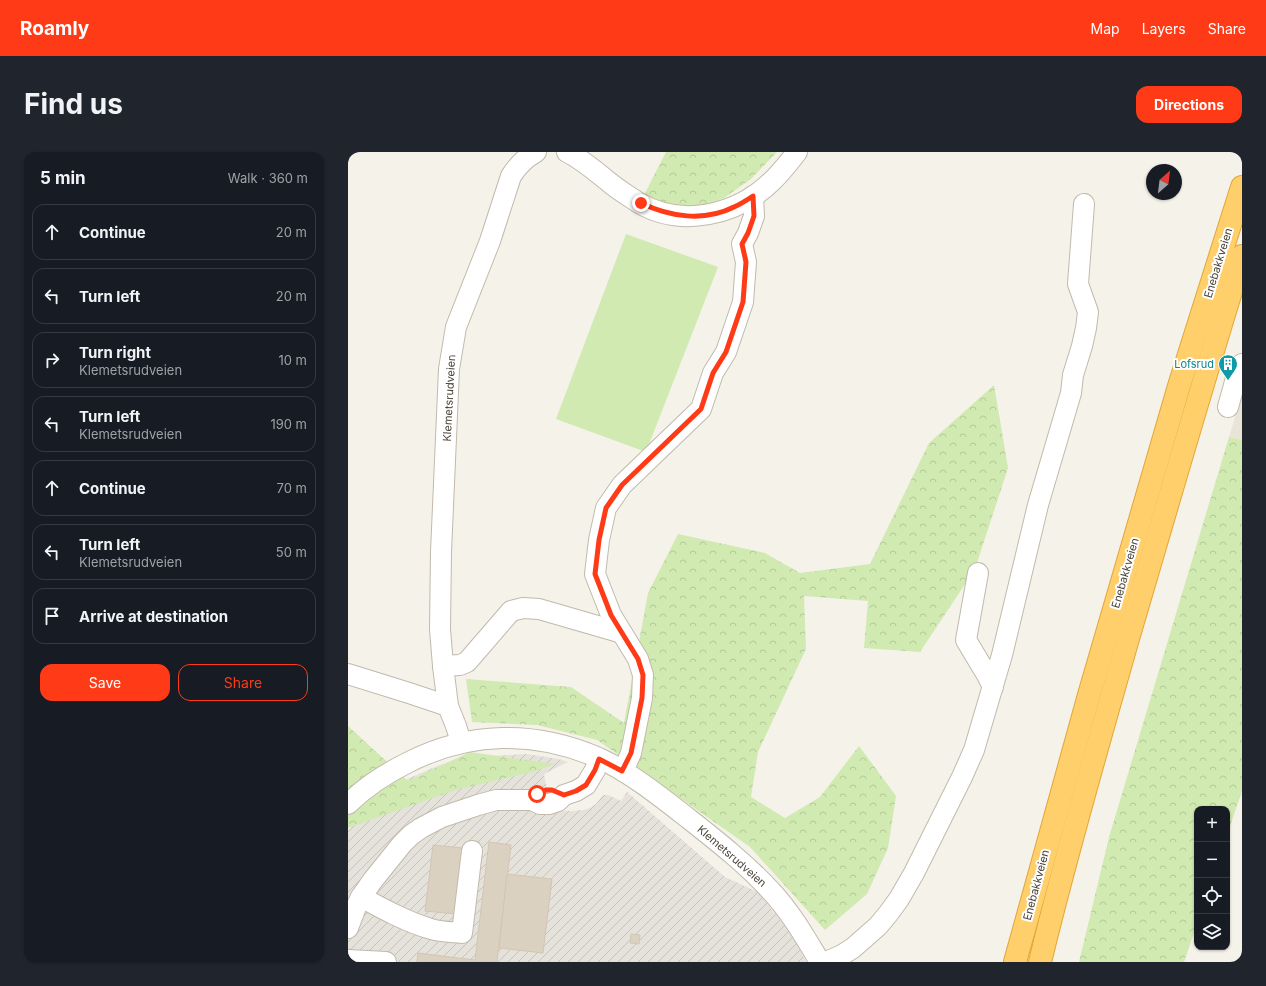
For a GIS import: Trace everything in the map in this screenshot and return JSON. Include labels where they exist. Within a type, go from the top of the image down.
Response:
[{"type":"highway","name":"Enebakkveien","points":[[1015,962],[1057,808],[1179,386],[1242,187]]},
{"type":"highway","name":"Enebakkveien","points":[[1040,962],[1116,679],[1200,391],[1242,256]]},
{"type":"street","name":"Klemetsrudveien","points":[[461,742],[448,706],[440,629],[441,552],[449,369],[460,317],[490,241],[511,176],[525,158],[536,152]]},
{"type":"street","points":[[567,152],[641,203],[655,210],[686,216],[712,214],[734,208],[771,182],[797,152]]},
{"type":"street","points":[[622,771],[631,753],[642,698],[643,675],[638,659],[611,615],[595,574],[599,540],[606,508],[622,485],[701,409],[713,373],[726,352],[743,302],[746,262],[742,244],[754,216],[753,196]]},
{"type":"street","points":[[826,962],[842,955],[868,936],[888,914],[899,899],[925,852],[974,750],[1018,594],[1038,505],[1072,393],[1073,375],[1086,328],[1088,312],[1078,284],[1084,204]]},
{"type":"street","points":[[1228,407],[1238,371],[1242,364]]},
{"type":"street","points":[[978,573],[966,640],[993,687]]},
{"type":"street","points":[[443,666],[460,665],[467,662],[511,611],[523,608],[539,609],[622,633]]},
{"type":"street","points":[[348,674],[448,706]]},
{"type":"street","name":"Klemetsrudveien","points":[[348,804],[370,785],[397,768],[439,748],[461,742],[491,738],[538,740],[576,749],[622,771],[675,808],[742,862],[771,891],[794,920],[820,962]]},
{"type":"street","points":[[348,928],[361,897],[402,844],[421,828],[442,817],[478,804],[496,800],[532,800],[540,804],[549,804],[558,801],[564,795],[576,791],[586,785],[595,770],[599,759]]},
{"type":"street","points":[[361,897],[385,910],[420,925],[432,929],[462,933],[472,851]]},
{"type":"street","points":[[348,960],[386,962]]},
{"type":"shaded area","points":[[1242,394],[1242,440],[1229,437]]},
{"type":"shaded area","points":[[527,754],[559,759],[568,762],[544,774],[551,810],[584,810],[596,804],[603,795],[608,795],[621,801],[627,792],[725,877],[758,892],[794,937],[806,962],[348,962],[348,831],[352,825],[405,780],[437,766],[461,758]]},
{"type":"green space","points":[[666,152],[777,152],[751,179],[724,198],[699,208],[673,207],[643,197]]},
{"type":"green space","points":[[626,234],[718,267],[646,452],[556,419]]},
{"type":"green space","points":[[994,385],[1008,468],[975,569],[920,652],[864,648],[868,601],[804,596],[806,649],[758,752],[751,797],[785,818],[820,797],[859,746],[896,796],[888,848],[867,894],[825,930],[750,847],[597,740],[537,725],[472,722],[466,679],[571,687],[624,723],[648,593],[678,534],[765,553],[800,573],[870,564],[929,443]]},
{"type":"green space","points":[[1229,437],[1242,440],[1242,791],[1230,826],[1230,806],[1194,806],[1194,933],[1184,962],[1079,962],[1109,837]]},
{"type":"green space","points":[[348,726],[408,781],[470,752],[554,764],[536,771],[455,790],[348,828]]},
{"type":"building","points":[[489,842],[511,845],[497,962],[417,962],[418,953],[475,960]]},
{"type":"building","points":[[433,845],[463,848],[456,914],[425,911]]},
{"type":"building","points":[[507,874],[552,879],[543,953],[499,948]]},
{"type":"building","points":[[631,934],[640,935],[639,944],[630,943]]},
{"type":"place","name":"Lofsrud","points":[[1228,381]]},
{"type":"route","points":[[537,794],[546,790],[552,790],[564,795],[576,791],[586,785],[595,770],[599,759],[622,771],[631,753],[642,698],[643,675],[638,659],[611,615],[595,574],[599,540],[606,508],[622,485],[672,435],[701,409],[713,373],[726,352],[743,302],[746,262],[742,244],[754,216],[753,196],[734,208],[700,216],[670,214],[655,210],[641,203]]}]
